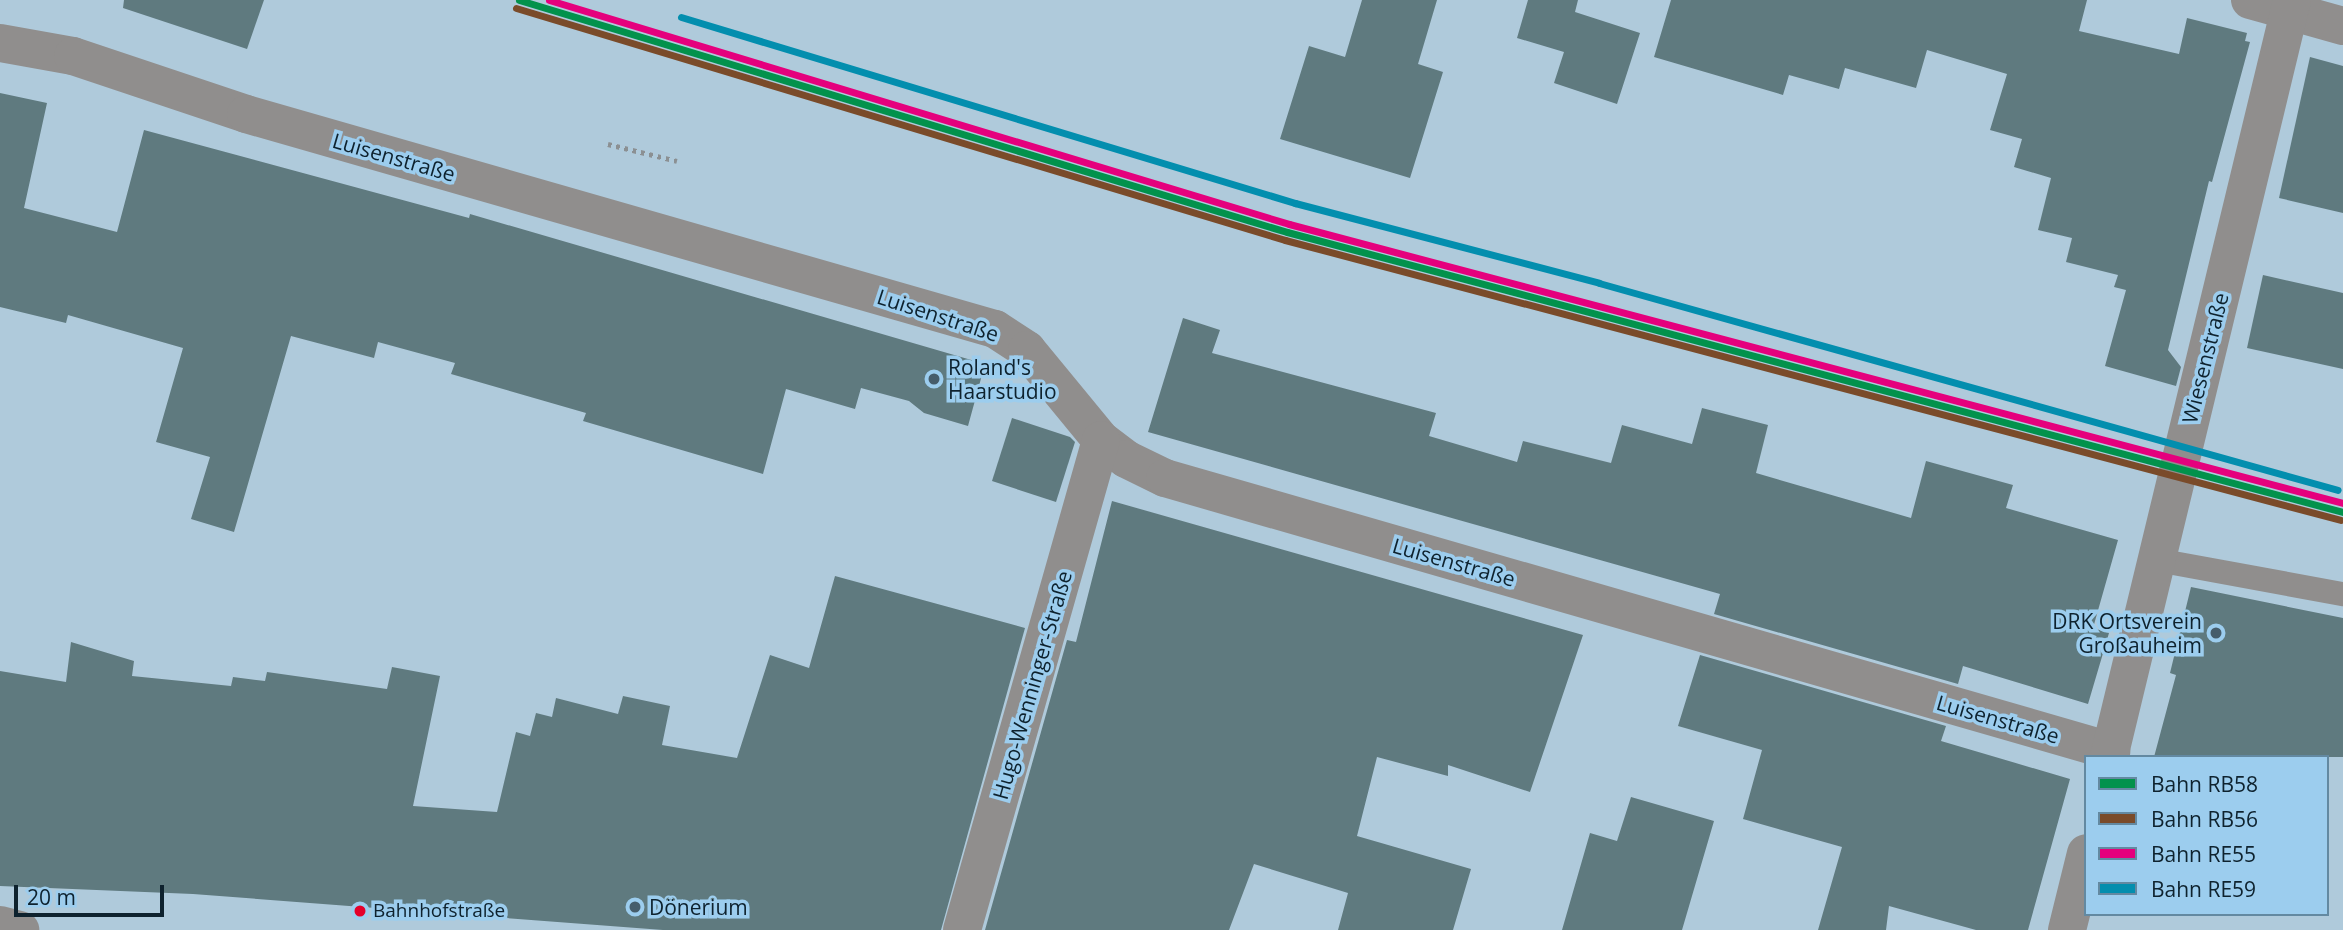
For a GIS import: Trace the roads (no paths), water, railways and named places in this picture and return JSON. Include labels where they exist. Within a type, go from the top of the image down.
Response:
[{"type":"street","points":[[2250,0],[2290,5],[2343,26]]},
{"type":"street","name":"Wiesenstraße","points":[[2110,754],[2290,5]]},
{"type":"street","name":"Luisenstraße","points":[[0,43],[73,56],[246,114],[995,329],[1027,350],[1101,440],[1126,459],[1165,478],[2110,754]]},
{"type":"street","name":"Hugo-Wenninger-Straße","points":[[962,930],[1101,440]]},
{"type":"street","points":[[2067,930],[2084,861]]},
{"type":"street","points":[[0,925],[20,930]]},
{"type":"lane","points":[[2157,560],[2343,594]]},
{"type":"rail line","name":"RB58","points":[[519,0],[1287,232],[2343,512]]},
{"type":"rail line","name":"RE55","points":[[549,0],[1289,224],[2343,503]]},
{"type":"rail line","name":"RB56","points":[[516,8],[1285,240],[2341,520]]},
{"type":"rail line","name":"RE59","points":[[681,17],[1295,203],[1599,283],[2338,490]]},
{"type":"place","name":"Roland's Haarstudio","points":[[934,379]]},
{"type":"place","name":"DRK Ortsverein Großauheim","points":[[2216,633]]},
{"type":"place","name":"Dönerium","points":[[635,907]]},
{"type":"place","name":"Bahnhofstraße","points":[[360,911]]}]
